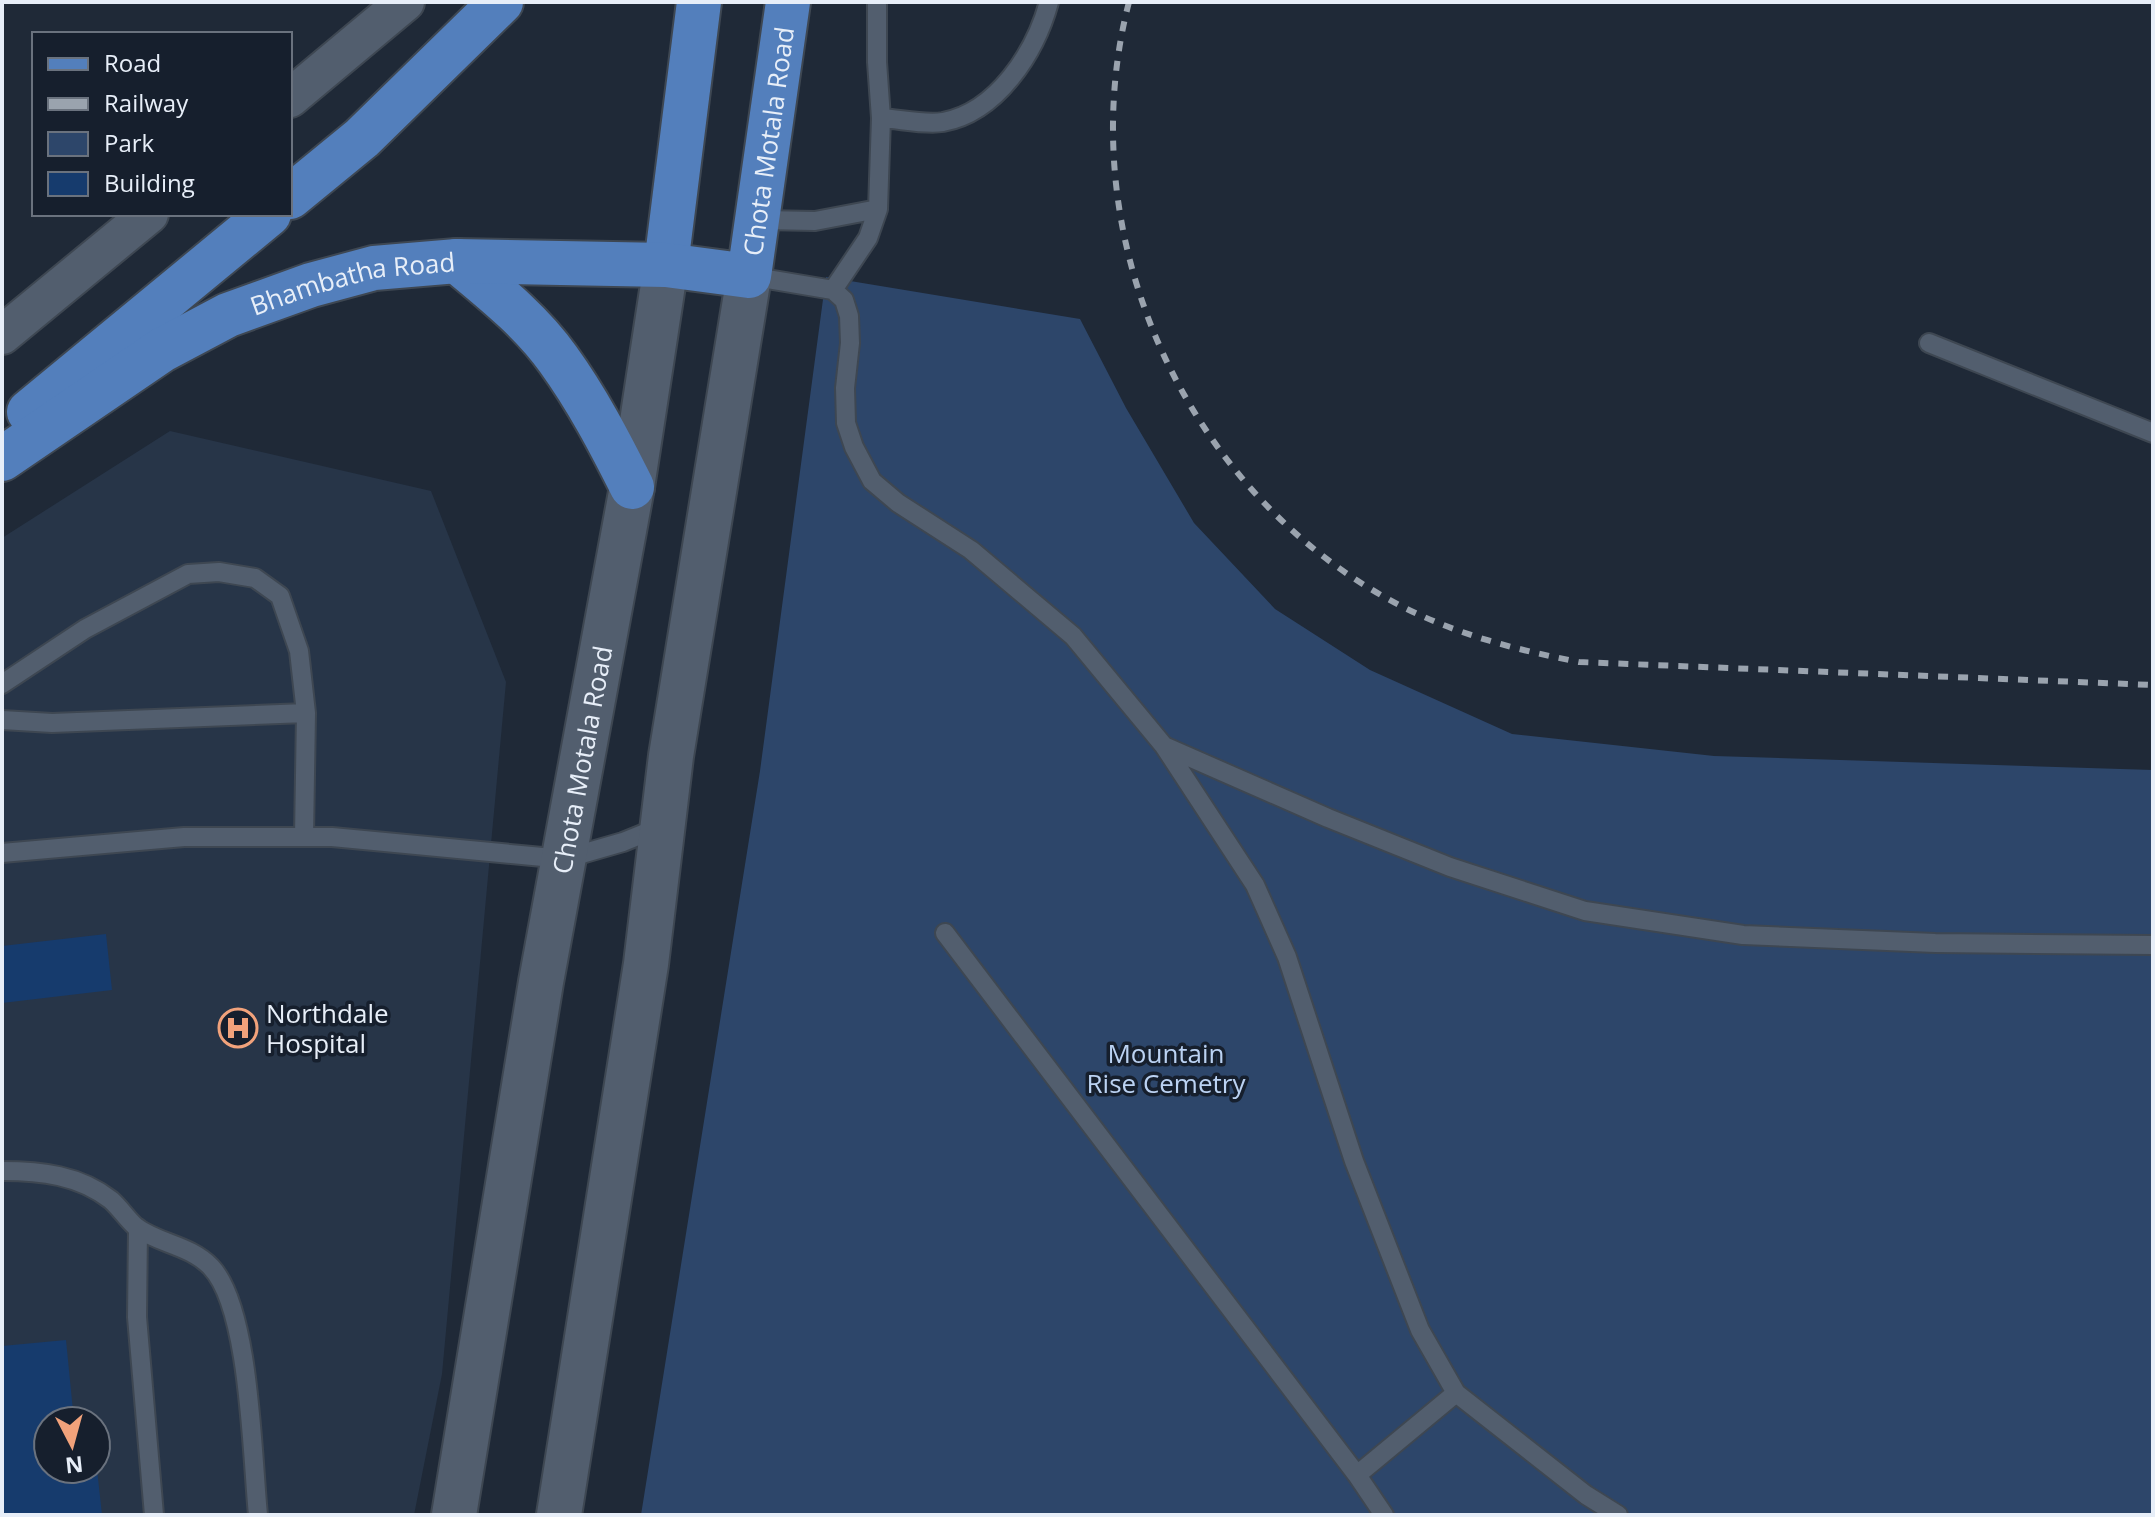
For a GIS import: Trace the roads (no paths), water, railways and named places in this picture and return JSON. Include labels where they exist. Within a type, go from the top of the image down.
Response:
[{"type":"main road","points":[[292,195],[362,138],[501,2]]},
{"type":"main road","name":"Chota Motala Road","points":[[666,265],[699,2]]},
{"type":"main road","name":"Chota Motala Road","points":[[749,276],[788,2]]},
{"type":"main road","points":[[2,433],[267,216]]},
{"type":"main road","points":[[457,261],[521,316],[558,358],[605,434],[632,487]]},
{"type":"main road","name":"Bhambatha Road","points":[[2,459],[162,350],[228,315],[311,285],[374,268],[457,261],[666,265],[749,276]]},
{"type":"street","points":[[292,96],[405,2]]},
{"type":"street","points":[[5,327],[146,216]]},
{"type":"street","name":"Chota Motala Road","points":[[454,1515],[541,982],[632,487],[666,265]]},
{"type":"street","name":"Chota Motala Road","points":[[559,1515],[646,964],[671,756],[749,276]]},
{"type":"lane","points":[[833,290],[868,238],[878,209],[881,118],[877,2]]},
{"type":"lane","points":[[881,118],[941,123],[973,113],[1004,88],[1023,58],[1049,2]]},
{"type":"lane","points":[[756,220],[815,221],[878,209]]},
{"type":"lane","points":[[749,276],[833,290],[844,300],[849,316],[850,343],[845,388],[846,423],[854,447],[872,481],[898,503],[971,550],[1073,636],[1164,746],[1255,885],[1287,957],[1354,1161],[1420,1330],[1456,1393],[1586,1495],[1618,1515]]},
{"type":"lane","points":[[1929,343],[2153,433]]},
{"type":"lane","points":[[2,684],[85,629],[188,574],[219,572],[255,578],[280,596],[299,651],[306,713],[304,837]]},
{"type":"lane","points":[[2,720],[108,722],[306,713]]},
{"type":"lane","points":[[1164,746],[1328,818],[1450,867],[1585,911],[1743,935],[1935,943],[2153,945]]},
{"type":"lane","points":[[2,853],[184,837],[304,837],[418,843],[564,859],[623,842],[663,826]]},
{"type":"lane","points":[[945,933],[1357,1475],[1384,1515]]},
{"type":"lane","points":[[2,1171],[36,1171],[79,1181],[111,1201],[138,1228],[193,1253],[212,1268],[224,1288],[239,1330],[258,1515]]},
{"type":"lane","points":[[138,1228],[137,1317],[154,1515]]},
{"type":"lane","points":[[1357,1475],[1456,1393]]},
{"type":"railway","points":[[1129,2],[1114,91],[1116,179],[1132,267],[1162,350],[1204,428],[1259,498],[1325,558],[1401,606],[1444,625],[1510,647],[1579,662],[2153,685]]},
{"type":"place","name":"Northdale Hospital","points":[[238,1028]]},
{"type":"park label","name":"Mountain Rise Cemetry","points":[[1166,1068]]}]
